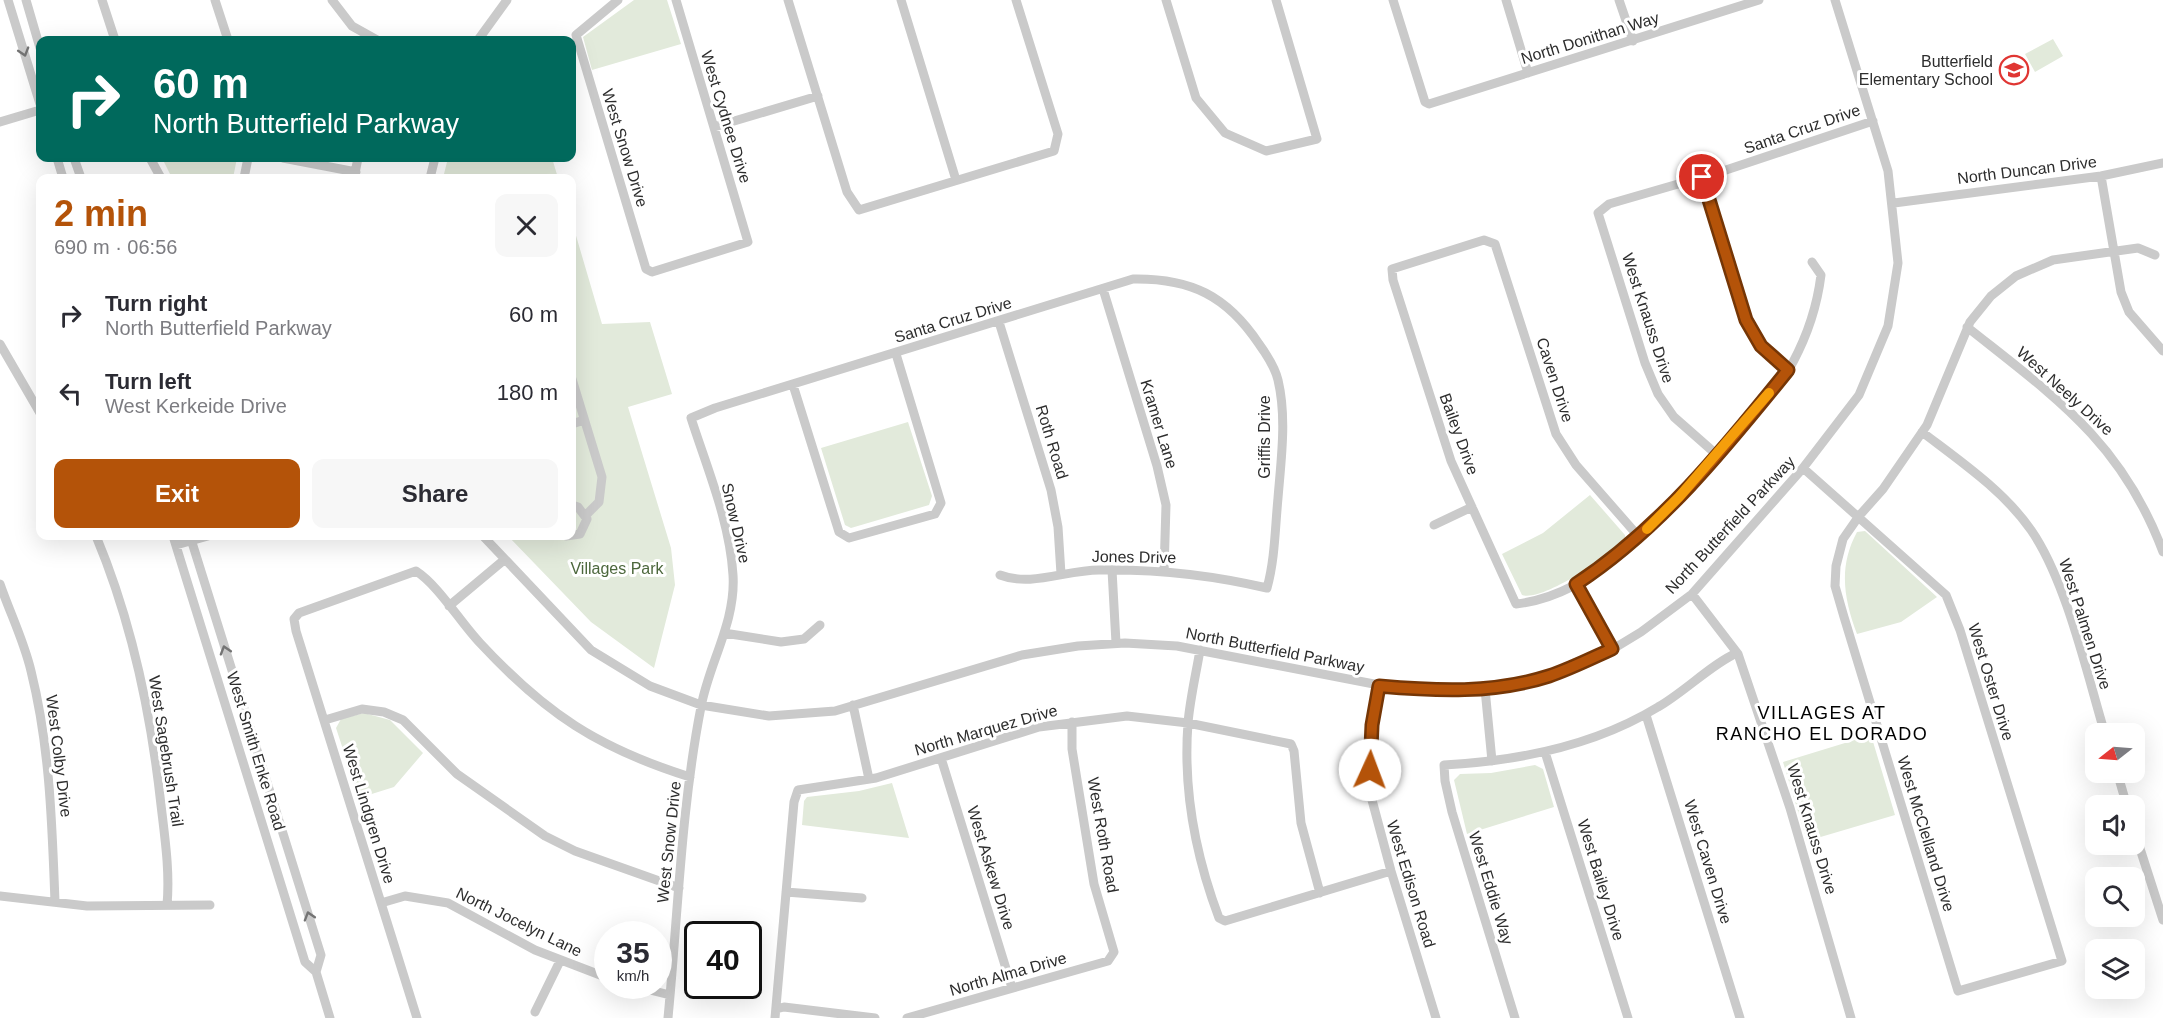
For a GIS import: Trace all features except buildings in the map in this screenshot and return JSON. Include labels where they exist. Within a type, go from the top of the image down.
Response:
[{"type":"street","points":[[8,0],[36,91]]},
{"type":"street","points":[[26,0],[36,36]]},
{"type":"street","points":[[102,0],[114,36]]},
{"type":"street","points":[[215,0],[227,36]]},
{"type":"street","points":[[332,0],[352,26],[369,36]]},
{"type":"street","points":[[481,36],[507,0]]},
{"type":"street","points":[[606,3],[618,0]]},
{"type":"street","name":"West Cydnee Drive","points":[[676,0],[748,242]]},
{"type":"street","points":[[788,0],[846,192],[859,210],[1054,151],[1058,141],[1016,0]]},
{"type":"street","points":[[901,0],[956,180]]},
{"type":"street","points":[[1166,0],[1196,98],[1225,133],[1266,151],[1317,139],[1276,0]]},
{"type":"street","name":"North Donithan Way","points":[[1393,0],[1425,102],[1429,104],[1759,1]]},
{"type":"street","points":[[1506,0],[1528,73]]},
{"type":"street","points":[[1619,0],[1633,41]]},
{"type":"street","name":"North Butterfield Parkway","points":[[486,540],[591,650],[650,686],[701,705],[769,716],[835,711],[1022,655],[1116,643],[1177,646],[1379,686],[1444,691],[1485,689],[1548,676],[1612,649],[1641,632],[1692,594],[1803,468],[1859,395],[1888,326],[1898,263],[1894,203],[1888,171],[1835,0]]},
{"type":"street","name":"West Snow Drive","points":[[606,3],[576,35],[646,269],[652,272],[748,242]]},
{"type":"street","points":[[714,127],[818,96]]},
{"type":"street","points":[[0,122],[36,111]]},
{"type":"street","name":"Santa Cruz Drive","points":[[1603,206],[1702,177],[1873,121]]},
{"type":"street","points":[[300,162],[351,174]]},
{"type":"street","name":"North Duncan Drive","points":[[1894,203],[2100,176],[2163,164]]},
{"type":"street","points":[[2100,176],[2121,292],[2129,312],[2163,351]]},
{"type":"street","points":[[1702,177],[1746,320],[1761,346],[1788,370]]},
{"type":"street","name":"West Knauss Drive","points":[[1603,206],[1598,213],[1645,363],[1658,394],[1674,417],[1716,454]]},
{"type":"street","name":"Bailey Drive","points":[[1495,244],[1484,240],[1392,269],[1393,280],[1443,439],[1516,604],[1529,602],[1576,584]]},
{"type":"street","name":"Caven Drive","points":[[1495,244],[1556,434],[1576,465],[1639,537]]},
{"type":"street","name":"West McClelland Drive","points":[[1958,991],[1835,586],[1836,566],[1843,539],[1859,516],[1883,489],[1922,432],[1943,389],[1967,327],[1990,296],[2016,276],[2053,260],[2139,248],[2155,255]]},
{"type":"street","points":[[1612,649],[1576,584],[1608,563],[1639,537],[1679,497],[1788,370],[1816,310],[1821,275],[1812,262]]},
{"type":"street","name":"Santa Cruz Drive","points":[[691,418],[715,408],[1133,279],[1173,281],[1200,289],[1224,302]]},
{"type":"street","name":"Kramer Lane","points":[[1103,289],[1157,466],[1166,505],[1164,572]]},
{"type":"street","name":"Griffis Drive","points":[[1224,302],[1245,322],[1269,358],[1278,377],[1282,399],[1281,466],[1274,563],[1267,588]]},
{"type":"street","name":"Roth Road","points":[[999,322],[1051,490],[1058,527],[1061,574]]},
{"type":"street","name":"West Neely Drive","points":[[1967,327],[2072,413],[2107,449],[2136,491],[2163,552]]},
{"type":"street","points":[[0,344],[36,406]]},
{"type":"street","points":[[793,385],[836,525],[844,537],[855,537],[892,527],[935,514],[940,508],[940,498],[896,354]]},
{"type":"street","points":[[576,393],[603,486],[599,501],[586,515],[584,530],[576,535]]},
{"type":"street","name":"Snow Drive","points":[[691,418],[727,540],[732,567],[730,615],[701,705]]},
{"type":"street","points":[[576,423],[584,420]]},
{"type":"street","name":"West Palmen Drive","points":[[1922,432],[2016,510],[2032,531],[2050,563],[2101,723]]},
{"type":"street","name":"West Oster Drive","points":[[1803,468],[1946,595],[1960,630],[2062,961],[1958,991]]},
{"type":"street","points":[[576,506],[586,515]]},
{"type":"street","points":[[1434,525],[1472,507]]},
{"type":"street","name":"West Sagebrush Trail","points":[[97,540],[125,614],[147,702],[169,884],[167,906]]},
{"type":"street","name":"West Smith Enke Road","points":[[175,540],[305,962],[316,972],[330,1018]]},
{"type":"street","name":"West Smith Enke Road","points":[[191,540],[321,955],[316,972]]},
{"type":"street","points":[[504,560],[448,606],[503,668],[552,712],[588,735],[641,762],[690,777]]},
{"type":"street","points":[[1112,570],[1116,643]]},
{"type":"street","name":"Jones Drive","points":[[1000,575],[1015,581],[1112,570],[1164,572],[1224,578],[1267,588]]},
{"type":"street","name":"West Lindgren Drive","points":[[417,1018],[294,619],[299,613],[416,571],[448,606]]},
{"type":"street","name":"West Colby Drive","points":[[0,584],[30,668],[43,729],[52,803],[55,902]]},
{"type":"street","name":"West Knauss Drive","points":[[1692,594],[1737,653],[1792,815],[1851,1018]]},
{"type":"street","points":[[724,633],[781,642],[804,639],[820,625]]},
{"type":"street","points":[[1200,650],[1188,723],[1189,792],[1194,832],[1206,881],[1219,918],[1225,921],[1256,914],[1390,871]]},
{"type":"street","points":[[1485,689],[1492,761],[1545,752],[1607,732],[1646,715],[1737,653]]},
{"type":"street","name":"West Edison Road","points":[[1379,686],[1372,725],[1370,783],[1375,817],[1436,1018]]},
{"type":"street","name":"West Snow Drive","points":[[672,971],[690,777],[701,705]]},
{"type":"street","points":[[853,705],[869,779]]},
{"type":"street","points":[[325,720],[362,709],[384,712],[403,720],[457,774],[545,836],[585,855],[679,888]]},
{"type":"street","name":"West Caven Drive","points":[[1646,715],[1740,1018]]},
{"type":"street","name":"North Marquez Drive","points":[[786,892],[794,802],[798,790],[869,779],[1039,727],[1127,716],[1188,723],[1291,744],[1294,751],[1301,823],[1320,893]]},
{"type":"street","name":"West Roth Road","points":[[1072,722],[1072,749],[1094,884],[1114,952]]},
{"type":"street","name":"West Bailey Drive","points":[[1545,752],[1628,1018]]},
{"type":"street","name":"West Askew Drive","points":[[941,758],[1012,988]]},
{"type":"street","name":"West Eddie Way","points":[[1492,761],[1444,765],[1444,781],[1515,1018]]},
{"type":"street","points":[[2142,855],[2163,921]]},
{"type":"street","points":[[776,1013],[786,892],[862,898]]},
{"type":"street","points":[[0,896],[87,906],[210,906]]},
{"type":"street","name":"North Jocelyn Lane","points":[[381,903],[405,896],[448,903],[499,932],[560,961],[594,973]]},
{"type":"street","name":"North Alma Drive","points":[[907,1018],[1108,961],[1114,952]]},
{"type":"street","points":[[535,1012],[560,961]]},
{"type":"street","name":"West Snow Drive","points":[[668,1018],[670,999]]},
{"type":"street","points":[[776,1013],[784,1007],[875,1018]]},
{"type":"green space","points":[[634,0],[667,0],[681,44],[592,70],[583,37]]},
{"type":"green space","points":[[2053,39],[2063,56],[2035,72],[2025,54]]},
{"type":"green space","points":[[164,162],[236,162],[234,174],[170,174]]},
{"type":"green space","points":[[447,162],[553,162],[557,174],[444,174]]},
{"type":"green space","name":"Villages Park","points":[[576,236],[602,324],[650,322],[672,394],[628,407],[671,548],[675,585],[654,668],[591,622],[512,540],[576,540]]},
{"type":"green space","points":[[908,422],[932,496],[929,505],[851,528],[845,525],[821,448]]},
{"type":"green space","points":[[1590,495],[1625,535],[1625,543],[1559,585],[1544,592],[1522,595],[1502,554],[1543,533]]},
{"type":"green space","points":[[1865,531],[1937,597],[1901,622],[1857,634],[1846,596],[1845,570],[1851,545],[1857,532]]},
{"type":"green space","points":[[364,713],[390,720],[423,753],[394,787],[359,798],[336,728],[341,719]]},
{"type":"green space","points":[[1871,735],[1895,815],[1807,841],[1783,762]]},
{"type":"green space","points":[[1535,765],[1543,769],[1554,807],[1467,834],[1454,780],[1460,774],[1491,773]]},
{"type":"green space","points":[[892,783],[909,838],[802,825],[804,801],[807,797],[859,791]]},
{"type":"slow traffic","points":[[1647,529],[1679,497],[1769,393]]},
{"type":"place","name":"Butterfield Elementary School","points":[[2014,70]]},
{"type":"district","name":"VILLAGES AT RANCHO EL DORADO","points":[[1822,723]]},
{"type":"route","points":[[1370,770],[1372,725],[1379,686],[1444,691],[1485,689],[1548,676],[1612,649],[1576,584],[1608,563],[1639,537],[1679,497],[1788,370],[1761,346],[1746,320],[1702,177]]}]
